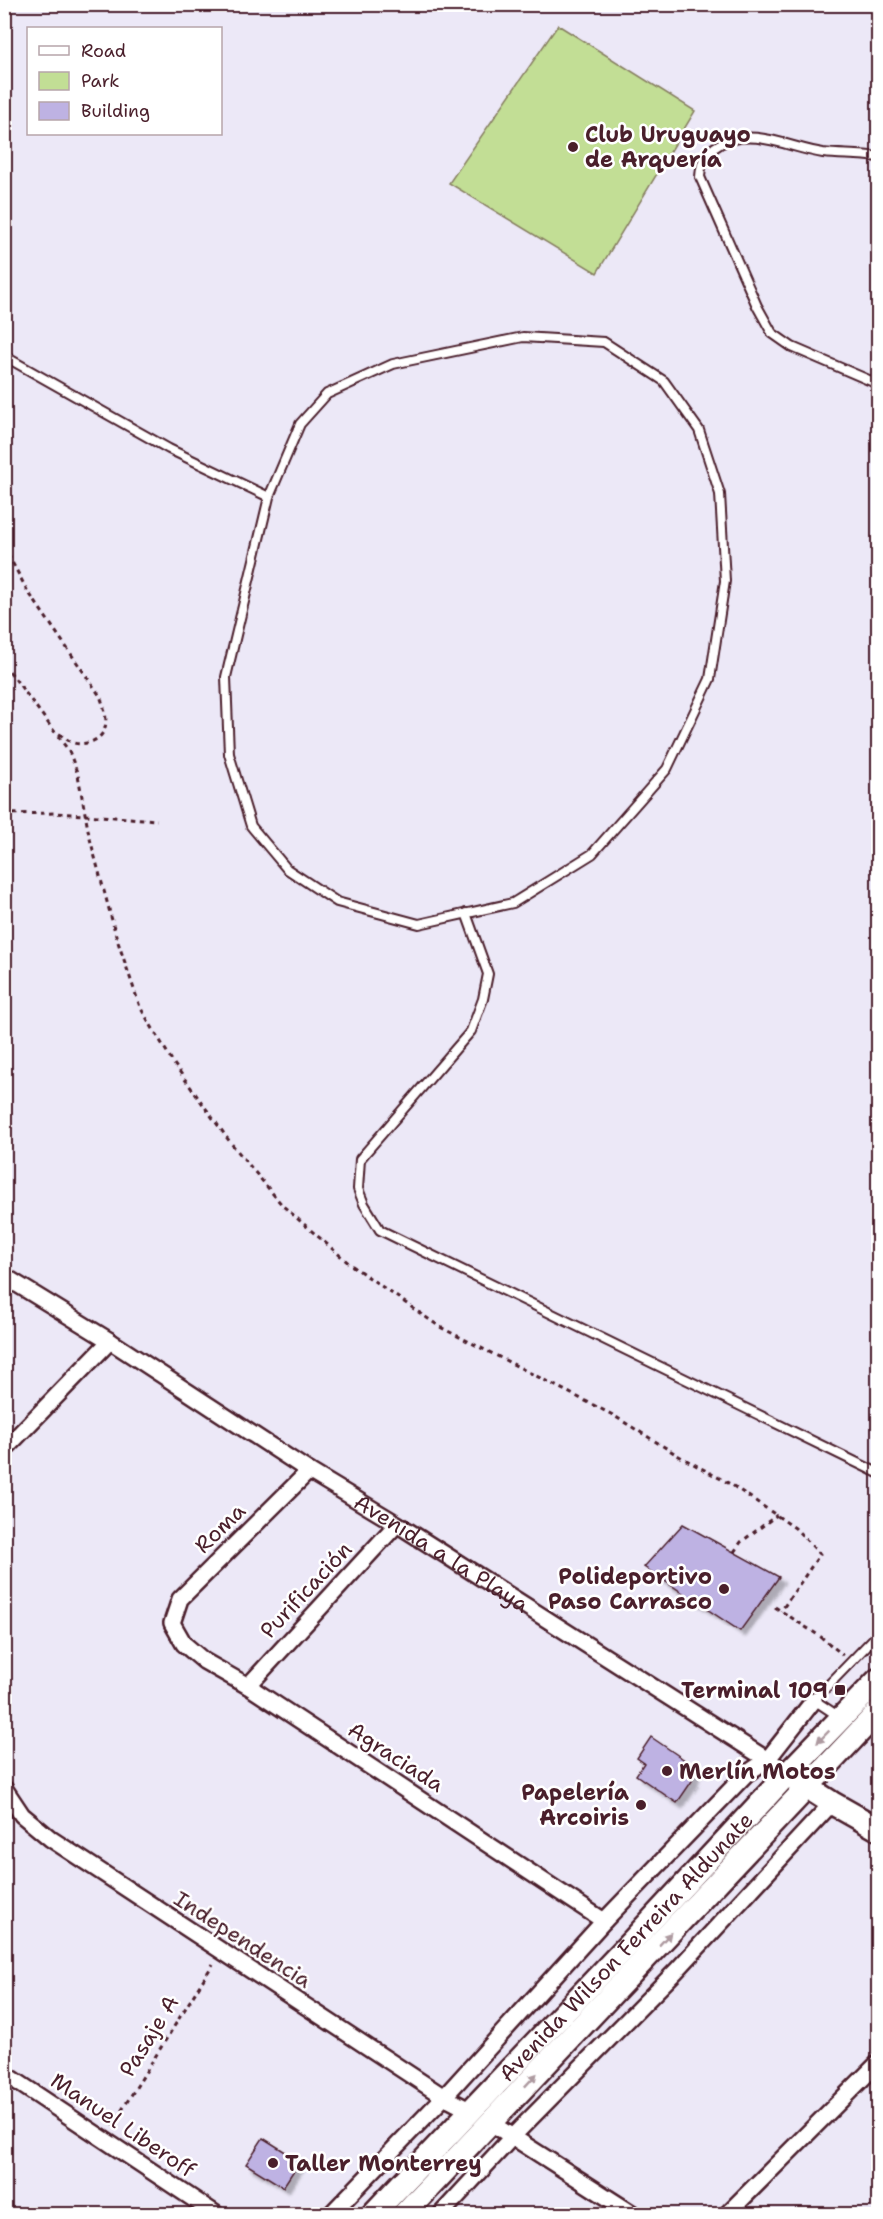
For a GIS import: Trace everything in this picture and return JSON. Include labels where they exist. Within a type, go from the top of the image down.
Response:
[{"type":"main road","name":"Avenida Wilson Ferreira Aldunate","points":[[404,2214],[481,2117],[788,1773],[879,1680]]},
{"type":"main road","name":"Avenida Wilson Ferreira Aldunate","points":[[373,2214],[481,2117],[879,1712]]},
{"type":"main road","name":"Avenida a la Playa","points":[[788,1773],[832,1803],[879,1829]]},
{"type":"street","name":"Avenida a la Playa","points":[[4,1276],[110,1341],[309,1472],[397,1524],[788,1773]]},
{"type":"street","points":[[4,1450],[110,1341]]},
{"type":"street","name":"Roma","points":[[172,1623],[180,1599],[309,1472]]},
{"type":"street","name":"Purificación","points":[[248,1686],[397,1524]]},
{"type":"street","name":"Agraciada","points":[[172,1623],[184,1644],[204,1661],[248,1686],[604,1921]]},
{"type":"street","name":"Avenida Wilson Ferreira Aldunate","points":[[331,2214],[444,2097],[604,1921],[746,1774],[767,1760],[814,1700]]},
{"type":"street","name":"Independencia","points":[[4,1788],[22,1815],[35,1828],[444,2097],[513,2136],[633,2214]]},
{"type":"street","points":[[441,2214],[513,2136],[676,1971],[832,1803]]},
{"type":"street","points":[[727,2214],[879,2063]]},
{"type":"street","name":"Manuel Liberoff","points":[[4,2073],[216,2214]]},
{"type":"lane","points":[[879,157],[823,153],[750,136],[726,141],[710,150],[701,160],[700,177],[757,306],[772,333],[792,347],[879,384]]},
{"type":"lane","points":[[524,337],[604,342],[664,381],[699,429],[720,494],[726,581],[710,679],[667,769],[592,854],[513,903],[419,924],[337,902],[287,869],[251,826],[229,754],[226,677],[269,497],[300,424],[327,394],[393,364],[524,337]]},
{"type":"lane","points":[[4,356],[169,449],[269,497]]},
{"type":"lane","points":[[466,913],[488,974],[483,999],[471,1031],[360,1159],[358,1189],[364,1204],[380,1230],[879,1473]]},
{"type":"lane","points":[[842,1718],[814,1700],[879,1634]]},
{"type":"path","points":[[4,547],[27,590],[100,696],[106,710],[106,727],[100,738],[87,743],[75,744],[54,731],[4,664]]},
{"type":"path","points":[[4,814],[56,813],[157,820]]},
{"type":"path","points":[[734,1552],[741,1542],[777,1515],[795,1528],[820,1554],[781,1611]]},
{"type":"path","points":[[775,1607],[821,1637],[851,1662]]},
{"type":"path","name":"Pasaje A","points":[[104,2138],[221,1951]]},
{"type":"green space","name":"Club Uruguayo de Arquería","points":[[558,25],[695,111],[597,273],[449,183]]},
{"type":"building","name":"Polideportivo Paso Carrasco","points":[[683,1524],[779,1577],[740,1631],[644,1567]]},
{"type":"building","name":"Merlín Motos","points":[[651,1737],[695,1767],[692,1781],[677,1803],[636,1775],[644,1763],[637,1758]]},
{"type":"building","name":"Taller Monterrey","points":[[263,2138],[300,2161],[283,2187],[246,2164]]},
{"type":"place","name":"Club Uruguayo de Arquería","points":[[573,147]]},
{"type":"place","name":"Polideportivo Paso Carrasco","points":[[724,1589]]},
{"type":"place","name":"Terminal 109","points":[[840,1690]]},
{"type":"place","name":"Merlín Motos","points":[[667,1771]]},
{"type":"place","name":"Papelería Arcoiris","points":[[641,1805]]},
{"type":"place","name":"Taller Monterrey","points":[[273,2163]]}]
